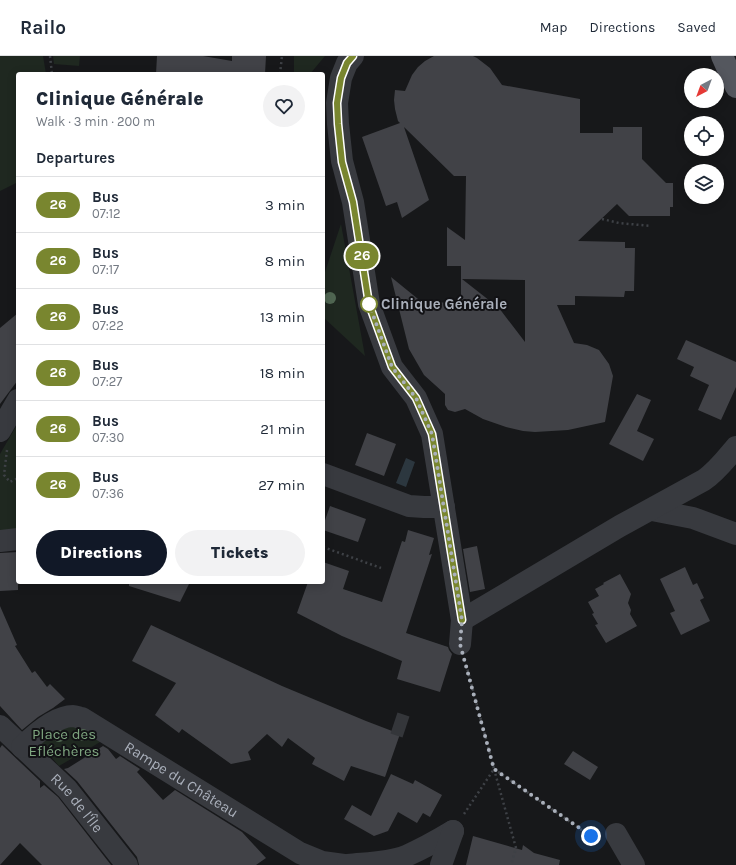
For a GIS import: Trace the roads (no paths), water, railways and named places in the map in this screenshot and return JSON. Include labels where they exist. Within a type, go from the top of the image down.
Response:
[{"type":"main road","points":[[722,56],[736,87]]},
{"type":"street","points":[[353,56],[347,63],[341,78],[330,114],[353,202],[369,304],[392,367],[416,398],[432,434],[462,620],[460,644]]},
{"type":"street","points":[[4,437],[16,405]]},
{"type":"street","points":[[462,620],[620,526],[652,510],[704,480],[721,465],[736,447]]},
{"type":"street","points":[[325,475],[409,506],[444,507]]},
{"type":"street","points":[[652,510],[693,518],[736,534]]},
{"type":"street","points":[[0,541],[16,539]]},
{"type":"street","name":"Rampe du Château","points":[[22,747],[32,737],[51,724],[72,716],[82,718],[300,853],[322,862],[344,865]]},
{"type":"street","name":"Rue de l'Île","points":[[2,728],[67,789],[127,865]]},
{"type":"street","points":[[348,865],[382,862],[405,856],[453,831],[441,865]]},
{"type":"street","points":[[606,837],[634,865]]},
{"type":"tunnel","points":[[394,723],[406,727]]},
{"type":"place","name":"Clinique Générale","points":[[369,304]]},
{"type":"park label","name":"Place des Efléchères","points":[[64,742]]}]
